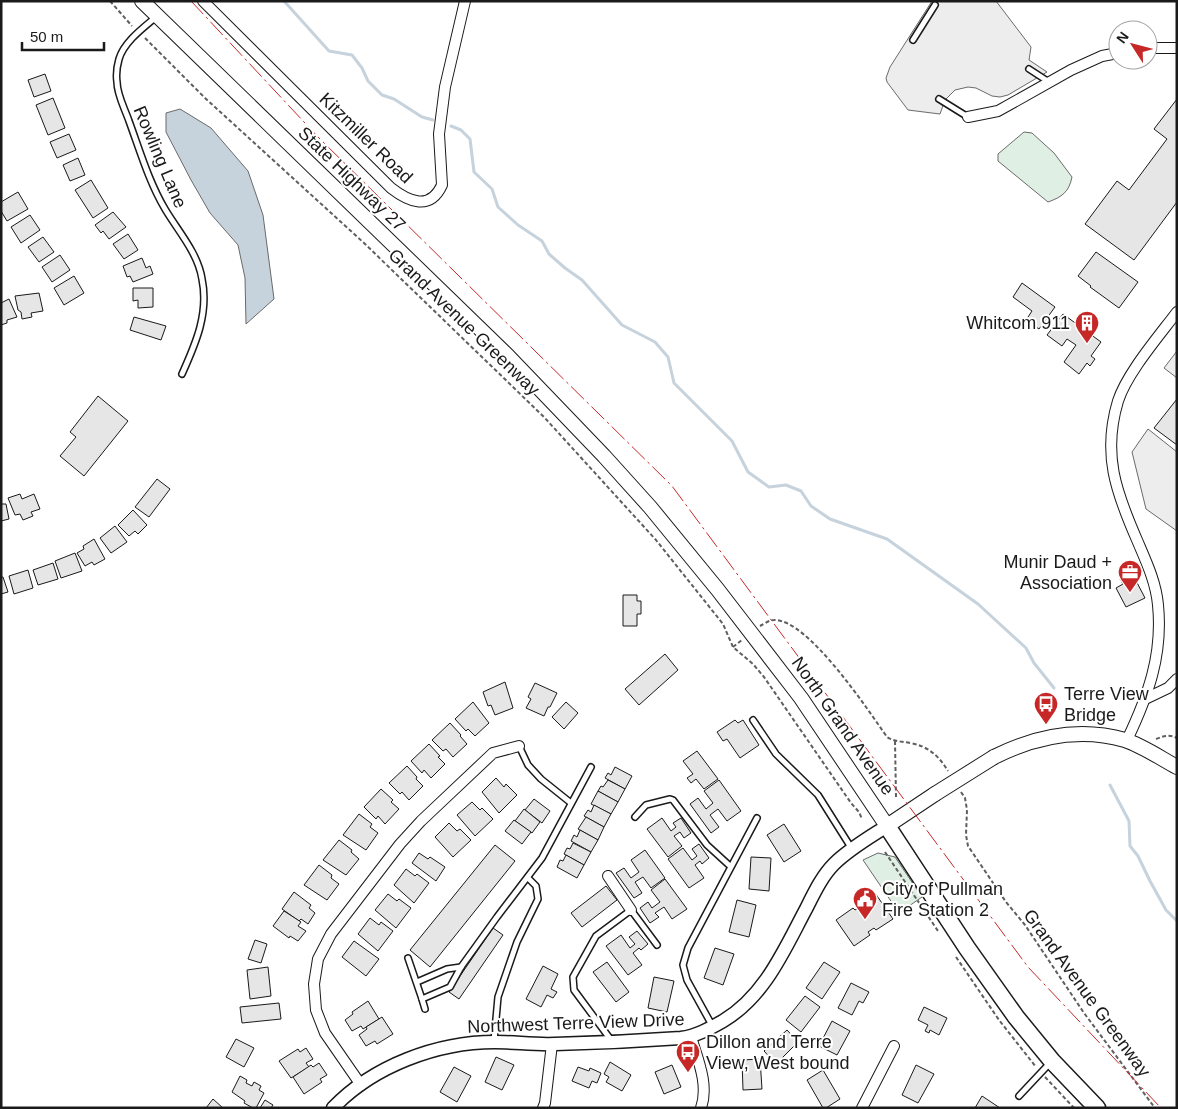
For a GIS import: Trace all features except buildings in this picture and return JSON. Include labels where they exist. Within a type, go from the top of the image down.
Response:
[{"type":"main road","name":"State Highway 27","points":[[142,1],[535,383]]},
{"type":"main road","name":"North Grand Avenue","points":[[535,383],[643,500],[718,590],[801,698],[967,948],[1016,1017],[1052,1061],[1097,1108]]},
{"type":"main road","points":[[887,826],[994,757],[1028,742],[1052,736],[1100,735],[1127,740],[1177,767]]},
{"type":"street","name":"Kitzmiller Road","points":[[203,1],[391,188],[410,200],[422,202],[428,201],[439,191],[442,185],[440,134],[445,87],[465,1]]},
{"type":"street","points":[[1158,48],[1177,48]]},
{"type":"street","points":[[968,117],[998,111],[1049,82],[1108,55]]},
{"type":"street","points":[[1127,740],[1145,699],[1156,665],[1159,637],[1158,604],[1150,570],[1122,506],[1112,465],[1111,446],[1115,416],[1125,384],[1177,312]]},
{"type":"street","points":[[1145,699],[1168,688],[1177,680]]},
{"type":"street","points":[[361,1085],[325,1033],[316,1010],[314,984],[318,959],[331,934],[411,832],[494,753],[519,746]]},
{"type":"street","name":"Northwest Terre View Drive","points":[[334,1108],[361,1085],[401,1061],[434,1050],[462,1044],[494,1042],[552,1044],[692,1037],[713,1027],[735,1014],[772,973],[816,890],[835,863],[887,826]]},
{"type":"street","points":[[608,876],[631,910]]},
{"type":"street","points":[[692,1037],[703,1080],[704,1098],[701,1108]]},
{"type":"street","points":[[543,1108],[552,1044]]},
{"type":"street","points":[[862,1108],[894,1046]]},
{"type":"lane","points":[[913,40],[935,5]]},
{"type":"lane","name":"Rowling Lane","points":[[157,16],[138,32],[123,51],[119,59],[117,82],[122,103],[151,180],[164,207],[190,249],[202,278],[204,298],[200,331],[182,374]]},
{"type":"lane","points":[[1030,69],[1049,82]]},
{"type":"lane","points":[[939,99],[968,117]]},
{"type":"lane","points":[[753,720],[776,754],[818,795],[852,850]]},
{"type":"lane","points":[[519,746],[528,765],[541,779],[571,803]]},
{"type":"lane","points":[[422,999],[450,987],[461,967],[542,858],[591,767]]},
{"type":"lane","points":[[635,817],[646,805],[670,799],[674,800],[708,845],[730,866]]},
{"type":"lane","points":[[713,1027],[687,980],[684,965],[688,948],[757,818]]},
{"type":"lane","points":[[494,1042],[498,997],[518,942],[538,899],[536,886],[528,878]]},
{"type":"lane","points":[[612,1042],[574,990],[573,978],[596,936],[631,910],[657,946]]},
{"type":"lane","points":[[408,958],[425,1009]]},
{"type":"lane","points":[[416,982],[447,969],[461,967]]},
{"type":"lane","points":[[1019,1096],[1052,1061]]},
{"type":"path","points":[[110,1],[129,24]]},
{"type":"path","name":"Grand Avenue Greenway","points":[[149,42],[205,98],[385,264],[544,417],[656,540],[723,624],[733,647],[753,664],[764,677],[859,812],[862,819]]},
{"type":"path","points":[[760,625],[772,620],[785,622],[814,644],[832,663],[888,737],[895,741],[921,744],[931,750],[942,760],[951,776]]},
{"type":"path","points":[[1156,739],[1166,735],[1177,738]]},
{"type":"path","points":[[895,741],[896,797]]},
{"type":"path","name":"Grand Avenue Greenway","points":[[960,791],[965,798],[967,810],[966,835],[968,846],[1084,1012],[1155,1108]]},
{"type":"green space","points":[[1024,132],[1032,133],[1054,153],[1072,177],[1069,187],[1064,193],[1048,202],[998,161],[998,154]]},
{"type":"green space","points":[[878,853],[895,857],[922,897],[899,913],[863,860]]},
{"type":"shaded area","points":[[932,1],[996,1],[1031,47],[1029,60],[1047,72],[1008,95],[1000,97],[992,96],[976,88],[968,87],[955,90],[945,100],[940,114],[908,110],[886,78],[890,67]]},
{"type":"shaded area","points":[[180,109],[211,128],[248,171],[263,215],[274,299],[246,324],[245,278],[238,245],[210,213],[166,132],[166,113]]},
{"type":"shaded area","points":[[1177,351],[1177,378],[1164,368]]},
{"type":"shaded area","points":[[1148,429],[1177,452],[1177,531],[1146,509],[1132,452]]},
{"type":"waterway","points":[[284,1],[329,51],[352,55],[362,68],[368,81],[382,95],[394,99],[422,117],[433,120]]},
{"type":"waterway","points":[[451,126],[461,130],[470,139],[474,172],[492,189],[498,207],[518,225],[542,241],[549,254],[582,280],[622,325],[655,342],[668,357],[674,383],[732,441],[748,472],[769,487],[786,485],[801,491],[811,506],[830,519],[887,539],[978,604],[1026,648],[1034,663],[1054,688]]},
{"type":"waterway","points":[[1110,785],[1129,821],[1130,846],[1138,856],[1166,910],[1177,921]]},
{"type":"power","points":[[191,1],[318,137],[672,486],[1028,967],[1161,1108]]},
{"type":"place","name":"Whitcom 911","points":[[1087,344]]},
{"type":"place","name":"Munir Daud + Association","points":[[1130,593]]},
{"type":"place","name":"Terre View Bridge","points":[[1046,725]]},
{"type":"place","name":"City of Pullman Fire Station 2","points":[[865,920]]},
{"type":"place","name":"Dillon and Terre View, West bound","points":[[688,1073]]}]
